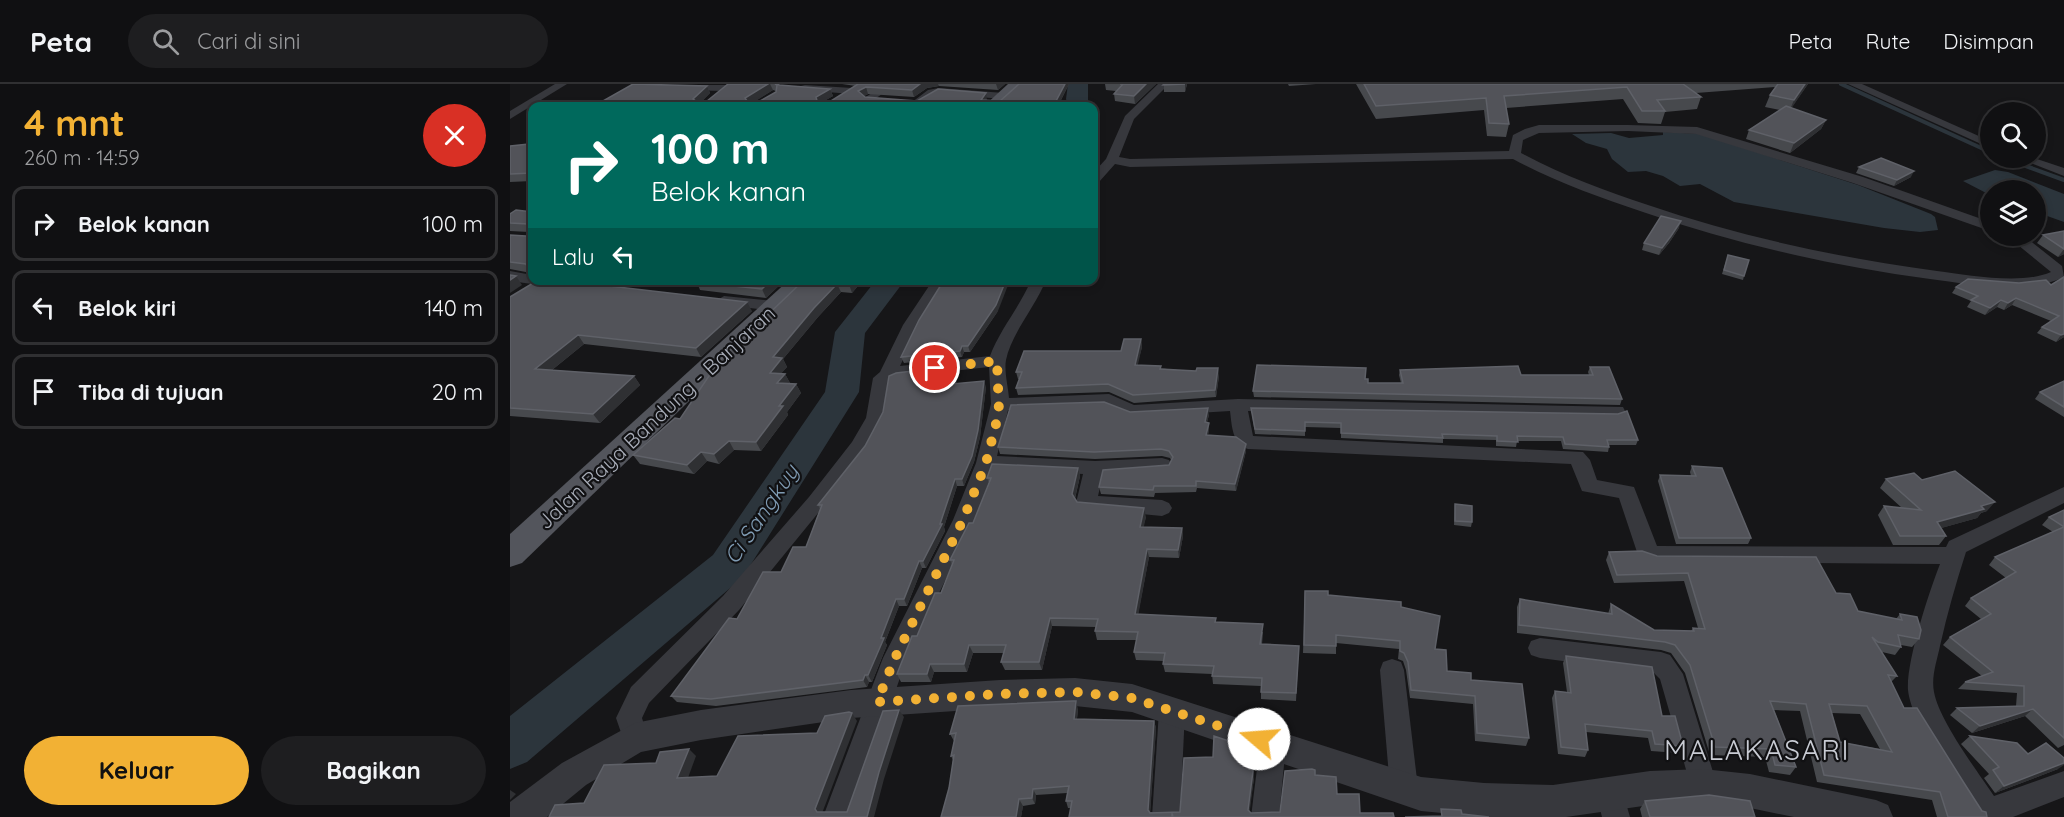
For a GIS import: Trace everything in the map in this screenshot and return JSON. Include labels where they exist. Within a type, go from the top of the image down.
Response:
[{"type":"main road","points":[[998,101],[1018,84]]},
{"type":"main road","name":"Jalan Raya Bandung - Banjaran","points":[[510,554],[797,285]]},
{"type":"street","points":[[533,102],[562,84]]},
{"type":"street","points":[[834,101],[863,84]]},
{"type":"street","points":[[1098,175],[1112,160],[1129,118],[1164,84]]},
{"type":"street","points":[[1853,84],[1980,141]]},
{"type":"street","points":[[670,87],[729,86]]},
{"type":"street","points":[[711,100],[729,86]]},
{"type":"street","points":[[792,87],[852,91]]},
{"type":"street","points":[[919,102],[932,92],[939,91],[998,101]]},
{"type":"street","points":[[864,102],[873,96],[898,102]]},
{"type":"street","points":[[510,116],[528,105]]},
{"type":"street","points":[[1515,155],[1518,138],[1529,131],[1539,129],[1628,128],[1696,131],[1973,209]]},
{"type":"street","points":[[1112,160],[1131,163],[1515,155],[1536,168],[1682,222],[1791,251],[1907,272],[1972,280],[2031,280],[2054,278],[2059,274],[2057,269],[2028,246]]},
{"type":"street","points":[[1844,162],[1980,223]]},
{"type":"street","points":[[2046,166],[2064,172]]},
{"type":"street","points":[[510,276],[528,284]]},
{"type":"street","points":[[635,738],[629,718],[640,696],[731,603],[816,502],[859,446],[875,418],[882,378],[888,373],[909,326],[938,285]]},
{"type":"street","points":[[837,817],[877,702],[895,658],[963,520],[986,463],[1000,404],[997,361],[1004,342],[1037,285]]},
{"type":"street","points":[[705,299],[774,306]]},
{"type":"street","points":[[888,373],[997,361]]},
{"type":"street","points":[[1000,404],[1109,400],[1131,411],[1238,405],[1616,411]]},
{"type":"street","points":[[1238,405],[1244,437],[1248,442],[1576,457],[1580,460],[1589,486],[1627,492],[1648,552],[1653,554],[1953,556]]},
{"type":"street","points":[[986,463],[1095,468],[1162,465]]},
{"type":"street","points":[[1095,468],[1086,503],[1162,508]]},
{"type":"street","points":[[2064,494],[1957,547],[1941,591],[1921,675],[1921,691],[1925,706],[1951,755],[1990,814],[2064,784]]},
{"type":"street","points":[[1540,648],[1661,663],[1671,674],[1703,784]]},
{"type":"street","points":[[1392,670],[1404,788]]},
{"type":"street","points":[[519,817],[574,774],[635,738],[711,723],[851,704],[1000,694],[1075,692],[1132,698],[1421,794],[1484,800],[1613,805],[1703,784],[1750,791],[1876,817]]},
{"type":"street","points":[[1166,817],[1172,711]]},
{"type":"street","points":[[1265,817],[1273,744]]},
{"type":"shaded area","points":[[1663,132],[1700,134],[1858,185],[1931,214],[1935,217],[1938,230],[1920,232],[1884,228],[1734,202],[1700,184],[1680,186],[1663,176],[1646,171],[1628,172],[1612,159],[1607,149],[1586,143],[1572,134],[1611,133],[1629,138],[1663,135]]},
{"type":"shaded area","points":[[1995,170],[2008,172],[2028,180],[1980,180],[1980,190],[1963,181]]},
{"type":"shaded area","points":[[2046,187],[2064,194],[2064,222],[2046,216]]},
{"type":"building","points":[[633,84],[707,86],[693,99],[696,101],[707,101],[728,84],[768,84],[745,98],[747,101],[760,101],[776,92],[777,85],[775,84],[777,84],[830,89],[816,97],[817,101],[831,101],[858,84],[920,84],[912,90],[866,87],[858,91],[865,97],[917,101],[938,89],[986,93],[981,100],[1000,101],[1019,84],[1065,84],[1055,102],[601,102]]},
{"type":"building","points":[[1123,84],[1146,84],[1134,96],[1114,94]]},
{"type":"building","points":[[1364,84],[1683,84],[1701,97],[1657,100],[1665,111],[1642,111],[1627,87],[1504,96],[1509,124],[1489,123],[1486,98],[1376,106]]},
{"type":"building","points":[[1778,84],[1805,84],[1794,100],[1770,95]]},
{"type":"building","points":[[1786,106],[1826,120],[1794,143],[1749,130]]},
{"type":"building","points":[[528,144],[528,173],[510,174],[510,146]]},
{"type":"building","points":[[1881,158],[1914,171],[1897,180],[1859,167]]},
{"type":"building","points":[[516,210],[528,212],[528,224],[510,223],[510,214]]},
{"type":"building","points":[[1661,216],[1681,221],[1662,248],[1644,243]]},
{"type":"building","points":[[2064,231],[2064,249],[2046,237],[2046,234]]},
{"type":"building","points":[[510,235],[528,235],[528,269],[526,264],[510,262]]},
{"type":"building","points":[[1728,255],[1749,260],[1744,276],[1724,270]]},
{"type":"building","points":[[2064,277],[2064,334],[2061,335],[2042,327],[2059,316],[2016,298],[2008,303],[2001,300],[1990,308],[1971,300],[1978,296],[1956,287],[1968,279],[2019,283],[2046,280],[2051,285]]},
{"type":"building","points":[[530,285],[601,285],[747,302],[696,348],[578,335],[535,369],[634,376],[593,414],[510,408],[510,297]]},
{"type":"building","points":[[724,285],[766,285],[762,289]]},
{"type":"building","points":[[799,285],[836,285],[773,357],[782,358],[770,373],[785,374],[777,383],[796,384],[756,442],[729,441],[714,454],[701,452],[687,465],[633,455],[675,418],[680,419],[713,370],[710,370]]},
{"type":"building","points":[[941,285],[1004,285],[996,305],[968,346],[962,346],[960,351],[901,357],[919,320]]},
{"type":"building","points":[[1124,339],[1141,339],[1135,365],[1196,371],[1197,368],[1218,368],[1215,390],[1133,395],[1108,384],[1016,388],[1022,372],[1016,372],[1024,351],[1121,351]]},
{"type":"building","points":[[1257,365],[1366,368],[1365,379],[1368,379],[1368,383],[1403,383],[1400,370],[1518,366],[1521,375],[1593,375],[1590,367],[1609,367],[1622,399],[1253,391]]},
{"type":"building","points":[[956,366],[952,384],[984,381],[978,430],[972,456],[962,479],[955,479],[940,524],[942,524],[923,561],[919,561],[904,599],[896,599],[881,638],[884,638],[868,675],[865,675],[863,680],[711,699],[671,696],[729,618],[737,619],[763,572],[781,572],[793,547],[806,547],[822,505],[818,505],[865,446],[883,412],[889,376],[896,373]]},
{"type":"building","points":[[2064,381],[2064,407],[2040,392]]},
{"type":"building","points":[[1104,402],[1130,412],[1208,408],[1205,422],[1209,423],[1206,435],[1236,437],[1246,444],[1235,484],[1196,481],[1196,486],[1154,486],[1153,490],[1099,487],[1103,470],[1169,465],[1173,457],[1169,451],[1161,449],[1094,452],[998,447],[1011,405]]},
{"type":"building","points":[[1251,408],[1618,414],[1627,411],[1638,440],[1607,440],[1609,447],[1565,444],[1563,437],[1517,436],[1518,442],[1497,441],[1497,436],[1442,434],[1443,438],[1341,433],[1341,423],[1305,422],[1305,431],[1255,429]]},
{"type":"building","points":[[992,464],[1078,468],[1072,494],[1077,502],[1144,508],[1140,527],[1182,528],[1178,550],[1147,549],[1135,614],[1216,618],[1215,622],[1263,624],[1260,644],[1299,646],[1296,693],[1261,692],[1262,678],[1212,676],[1214,666],[1163,664],[1165,653],[1134,652],[1138,632],[1095,631],[1098,619],[1050,618],[1039,662],[1001,662],[1006,645],[969,645],[964,664],[930,664],[927,674],[897,674],[912,636],[917,636],[935,593],[941,593],[954,560],[950,560],[969,523],[973,523],[991,478],[987,478]]},
{"type":"building","points":[[1692,466],[1722,468],[1751,538],[1679,538],[1660,475],[1696,476]]},
{"type":"building","points":[[1955,471],[1995,502],[1981,506],[1984,509],[1937,522],[1946,536],[1900,536],[1884,506],[1921,510],[1886,479],[1914,473],[1922,480]]},
{"type":"building","points":[[1455,504],[1472,506],[1472,522],[1455,521]]},
{"type":"building","points":[[2064,510],[2064,527],[2049,517]]},
{"type":"building","points":[[2064,527],[2064,738],[2033,709],[1980,726],[1957,708],[2024,706],[2024,686],[1965,682],[1993,672],[1950,637],[1991,614],[1971,598],[2016,572],[1995,557]]},
{"type":"building","points":[[1642,551],[1657,556],[1816,557],[1836,593],[1850,594],[1858,611],[1902,620],[1900,614],[1917,617],[1921,630],[1919,639],[1898,635],[1901,647],[1878,642],[1872,637],[1897,676],[1888,675],[1904,708],[1917,708],[1982,811],[1986,812],[1987,817],[1948,817],[1940,792],[1824,775],[1806,704],[1770,701],[1796,767],[1775,765],[1771,749],[1715,747],[1690,665],[1675,645],[1519,625],[1520,599],[1612,614],[1611,604],[1654,630],[1705,629],[1688,573],[1617,575],[1609,552]],"holes":[[[1829,704],[1867,706],[1892,752],[1840,742]]]},
{"type":"building","points":[[1305,591],[1328,591],[1328,595],[1401,602],[1401,607],[1440,616],[1435,649],[1446,650],[1447,671],[1471,673],[1471,680],[1522,684],[1529,738],[1477,733],[1475,696],[1411,690],[1408,662],[1404,653],[1400,651],[1400,641],[1336,635],[1336,646],[1304,645]]},
{"type":"building","points":[[1566,656],[1652,667],[1662,716],[1675,716],[1683,746],[1655,744],[1652,731],[1585,724],[1588,750],[1561,747],[1555,691],[1571,693]]},
{"type":"building","points":[[1076,701],[1074,719],[1154,721],[1148,810],[1150,813],[1180,812],[1184,758],[1213,757],[1214,736],[1253,749],[1248,810],[1251,813],[1280,812],[1285,771],[1312,769],[1315,770],[1315,775],[1336,777],[1337,794],[1359,794],[1360,813],[1393,813],[1394,817],[1173,817],[1172,813],[1172,817],[1069,817],[1072,801],[1066,801],[1069,786],[1033,789],[1032,798],[1019,799],[1016,817],[941,817],[949,788],[954,755],[951,756],[956,733],[950,734],[958,706]]},
{"type":"building","points":[[899,710],[867,817],[549,817],[555,805],[584,803],[604,765],[656,763],[660,752],[689,749],[677,778],[717,776],[738,736],[817,733],[825,716],[849,712],[852,713],[815,809],[817,812],[847,812],[883,711]]},
{"type":"building","points":[[1970,736],[2017,743],[2028,754],[2046,743],[2064,758],[2064,763],[2004,786],[1993,770],[1999,767]]},
{"type":"building","points":[[1709,795],[1750,801],[1755,817],[1650,817],[1645,801]]},
{"type":"building","points":[[1441,809],[1461,810],[1462,814],[1489,817],[1405,817],[1442,816]]},
{"type":"waterway","name":"Ci Sangkuy","points":[[1077,102],[1078,84]]},
{"type":"waterway","points":[[1841,84],[1980,147]]},
{"type":"waterway","points":[[2031,168],[2064,180]]},
{"type":"waterway","name":"Ci Sangkuy","points":[[510,746],[728,566],[842,392],[850,332],[887,285]]},
{"type":"district","name":"MALAKASARI","points":[[1757,749]]},
{"type":"route","points":[[935,368],[997,361],[999,412],[986,463],[971,502],[895,658],[877,702],[1075,692],[1132,698],[1259,739]]}]
